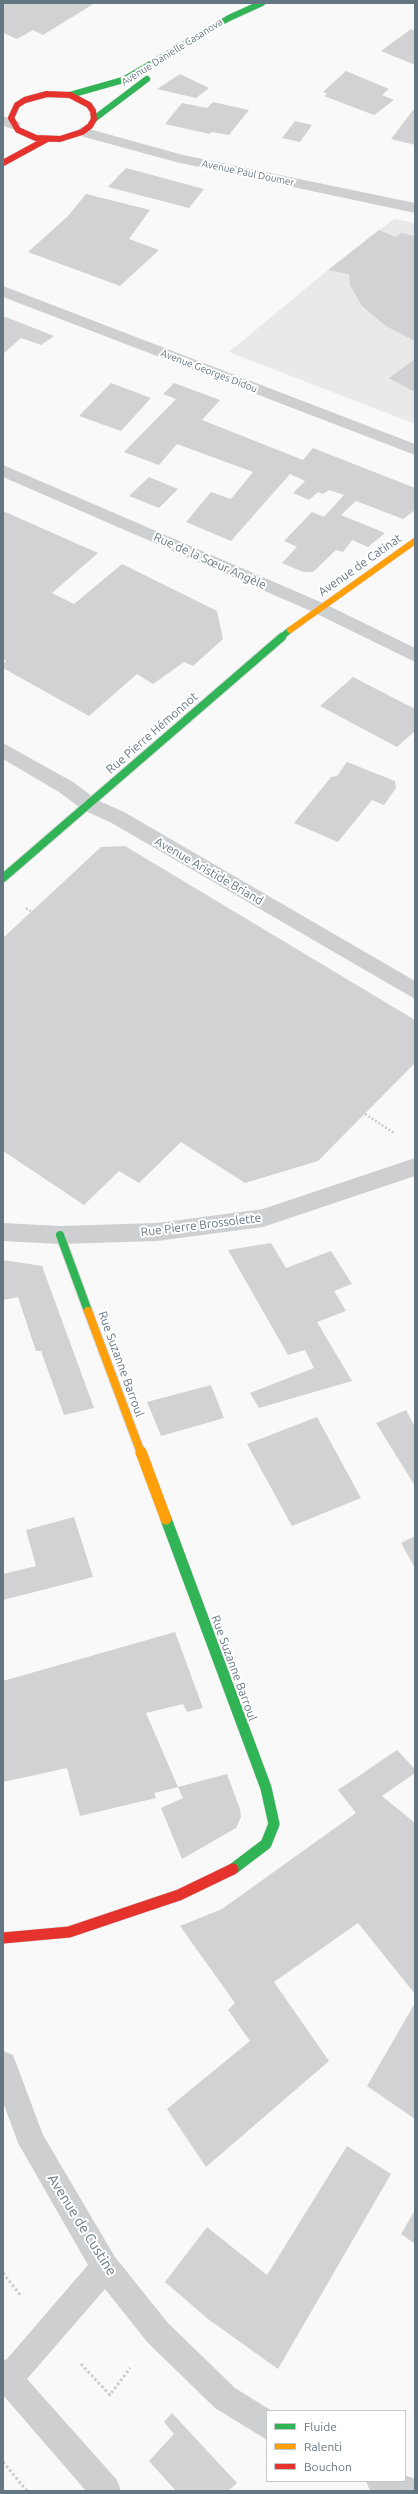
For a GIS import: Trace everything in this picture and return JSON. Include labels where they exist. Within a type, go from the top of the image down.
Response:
[{"type":"street","name":"Avenue Danielle Casanova","points":[[206,43],[239,22],[262,3]]},
{"type":"street","name":"Avenue Danielle Casanova","points":[[70,95],[122,80],[229,18],[262,3]]},
{"type":"street","name":"Avenue Danielle Casanova","points":[[82,132],[94,119],[154,75]]},
{"type":"street","points":[[82,132],[60,139],[47,139],[26,135],[8,123],[12,111],[25,100],[47,94],[70,95],[89,105],[94,111],[94,119]]},
{"type":"street","name":"Avenue Paul Doumer","points":[[82,132],[181,159],[415,208]]},
{"type":"street","points":[[3,163],[47,139]]},
{"type":"street","name":"Avenue Georges Didou","points":[[3,291],[415,450]]},
{"type":"street","name":"Rue de la Sœur Angèle","points":[[3,470],[318,608],[415,656]]},
{"type":"street","name":"Avenue de Catinat","points":[[318,608],[363,579],[415,541]]},
{"type":"street","name":"Rue Pierre Hémonnot","points":[[3,878],[282,636],[318,608]]},
{"type":"street","name":"Avenue Aristide Briand","points":[[3,750],[66,787],[90,804],[117,817],[415,991]]},
{"type":"street","name":"Rue Pierre Brossolette","points":[[3,1232],[60,1234],[157,1232],[263,1218],[415,1167]]},
{"type":"street","name":"Rue Suzanne Barroul","points":[[3,1938],[69,1932],[178,1895],[241,1865],[266,1844],[274,1824],[266,1788],[60,1234]]},
{"type":"street","name":"Avenue de Custine","points":[[3,2065],[32,2143],[105,2267],[163,2338],[225,2398],[266,2424]]},
{"type":"street","points":[[105,2267],[5,2376],[106,2491]]},
{"type":"street","points":[[384,2482],[406,2491]]},
{"type":"path","points":[[365,1114],[396,1134]]},
{"type":"path","points":[[3,2462],[26,2491]]},
{"type":"shaded area","points":[[394,219],[415,223],[415,424],[229,352],[328,270]]},
{"type":"building","points":[[3,3],[95,3],[43,35],[33,30],[17,39],[3,33]]},
{"type":"building","points":[[411,29],[415,31],[415,65],[381,51]]},
{"type":"building","points":[[346,71],[389,89],[382,95],[394,100],[374,115],[324,96],[327,94],[323,92]]},
{"type":"building","points":[[180,74],[209,88],[196,98],[157,89]]},
{"type":"building","points":[[213,102],[249,110],[229,135],[212,132],[210,134],[165,124],[182,103],[207,108]]},
{"type":"building","points":[[413,110],[415,111],[415,145],[391,139]]},
{"type":"building","points":[[295,121],[312,125],[300,142],[282,138]]},
{"type":"building","points":[[126,168],[204,189],[189,208],[108,187]]},
{"type":"building","points":[[86,194],[150,210],[129,239],[159,250],[120,286],[28,252],[68,216]]},
{"type":"building","points":[[379,230],[396,237],[401,233],[415,236],[415,341],[386,326],[362,306],[350,285],[349,274],[328,270]]},
{"type":"building","points":[[3,316],[54,336],[41,345],[21,338],[3,354]]},
{"type":"building","points":[[415,359],[415,392],[389,378]]},
{"type":"building","points":[[111,383],[151,398],[121,431],[79,416]]},
{"type":"building","points":[[174,383],[220,400],[202,420],[303,460],[313,448],[415,488],[415,510],[403,519],[356,501],[341,515],[385,533],[368,547],[352,540],[343,552],[336,550],[313,572],[303,572],[282,563],[297,547],[284,541],[312,512],[324,517],[344,495],[329,490],[323,494],[318,492],[309,500],[293,493],[305,481],[290,474],[231,541],[186,522],[211,492],[231,499],[253,472],[177,444],[159,465],[124,452],[176,399],[163,394]]},
{"type":"building","points":[[149,477],[178,489],[159,508],[129,496]]},
{"type":"building","points":[[3,511],[98,553],[52,593],[74,604],[122,564],[217,611],[223,639],[193,666],[184,662],[153,684],[137,674],[89,716],[3,668],[3,664],[6,661],[3,659]]},
{"type":"building","points":[[353,677],[415,709],[415,731],[397,747],[320,706]]},
{"type":"building","points":[[347,762],[395,781],[396,788],[384,805],[372,800],[338,842],[294,823],[331,777],[337,776]]},
{"type":"building","points":[[125,846],[415,1020],[415,1063],[318,1161],[245,1183],[181,1142],[139,1183],[119,1171],[84,1205],[3,1151],[3,938],[101,847]]},
{"type":"building","points":[[271,1243],[286,1268],[331,1251],[352,1284],[334,1291],[346,1311],[317,1322],[352,1381],[259,1408],[250,1393],[314,1368],[305,1350],[288,1355],[228,1250]]},
{"type":"building","points":[[3,1260],[42,1266],[94,1408],[64,1415],[41,1351],[36,1351],[18,1297],[3,1300]]},
{"type":"building","points":[[211,1385],[224,1418],[161,1436],[147,1402]]},
{"type":"building","points":[[406,1410],[415,1427],[415,1486],[376,1423]]},
{"type":"building","points":[[317,1417],[361,1498],[292,1526],[247,1444]]},
{"type":"building","points":[[74,1517],[93,1577],[3,1600],[3,1574],[36,1566],[26,1530]]},
{"type":"building","points":[[415,1536],[415,1568],[401,1543]]},
{"type":"building","points":[[175,1632],[203,1708],[187,1712],[183,1704],[146,1713],[178,1787],[154,1793],[156,1798],[80,1816],[67,1768],[3,1782],[3,1681]]},
{"type":"building","points":[[397,1750],[415,1769],[415,1773],[382,1796],[415,1823],[415,1994],[358,1923],[274,1982],[329,2061],[206,2167],[167,2109],[250,2041],[228,2010],[235,2003],[180,1926],[222,1909],[356,1813],[338,1790]]},
{"type":"building","points":[[227,1774],[240,1809],[241,1817],[236,1828],[182,1859],[161,1808],[183,1798],[178,1787]]},
{"type":"building","points":[[415,2003],[415,2119],[367,2086]]},
{"type":"building","points":[[347,2146],[391,2174],[278,2369],[208,2319],[165,2282],[207,2227],[267,2275]]},
{"type":"building","points":[[415,2210],[415,2244],[401,2234]]},
{"type":"building","points":[[172,2413],[237,2483],[228,2491],[176,2491],[149,2461],[174,2434],[164,2422]]},
{"type":"traffic: fast","points":[[70,95],[123,80],[229,18],[262,3]]},
{"type":"traffic: fast","points":[[94,119],[147,79]]},
{"type":"traffic: fast","points":[[3,878],[290,630]]},
{"type":"traffic: fast","points":[[60,1235],[88,1311]]},
{"type":"traffic: fast","points":[[166,1519],[266,1788],[274,1824],[266,1844],[241,1865],[233,1869]]},
{"type":"traffic: slow","points":[[290,630],[415,541]]},
{"type":"traffic: slow","points":[[88,1311],[166,1519]]},
{"type":"traffic: jam","points":[[47,94],[70,95],[89,105],[93,111],[94,119],[90,126],[82,132],[60,139],[36,138],[18,130],[11,118],[17,105],[25,100],[47,94]]},
{"type":"traffic: jam","points":[[3,163],[47,139]]},
{"type":"traffic: jam","points":[[3,1938],[69,1932],[179,1895],[233,1869]]}]
